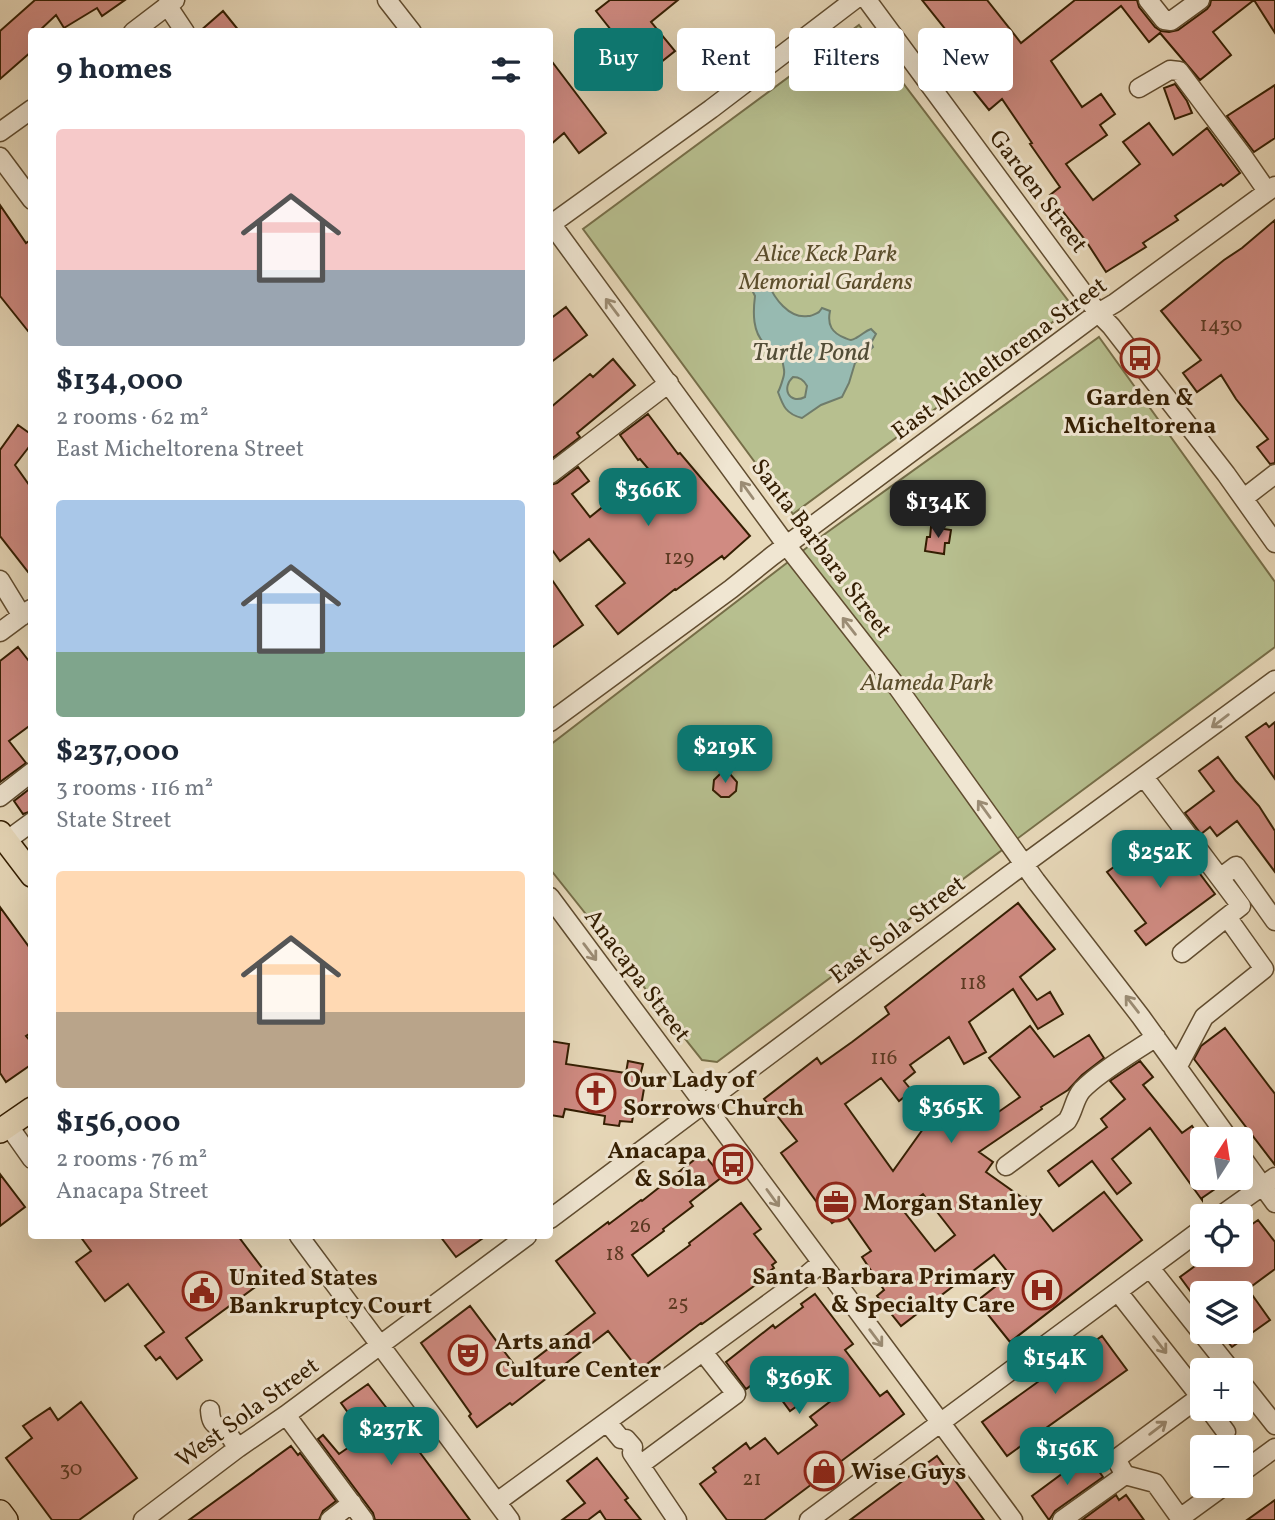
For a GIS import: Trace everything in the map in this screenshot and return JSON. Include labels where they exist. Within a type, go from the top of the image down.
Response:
[{"type":"main road","points":[[3,837],[28,868]]},
{"type":"main road","points":[[4,1128],[28,1112]]},
{"type":"main road","points":[[0,1512],[6,1520]]},
{"type":"street","points":[[387,0],[409,28]]},
{"type":"street","points":[[553,222],[711,110],[853,0]]},
{"type":"street","name":"Garden Street","points":[[867,0],[1098,313],[1111,326],[1246,501],[1275,543]]},
{"type":"street","points":[[1148,0],[1164,20],[1171,21],[1200,0]]},
{"type":"street","points":[[140,28],[171,3],[183,28]]},
{"type":"street","points":[[1139,88],[1170,70],[1179,71],[1271,189]]},
{"type":"street","points":[[0,132],[28,112]]},
{"type":"street","points":[[0,157],[28,195]]},
{"type":"street","name":"East Micheltorena Street","points":[[553,720],[1098,313],[1271,189]]},
{"type":"street","name":"Santa Barbara Street","points":[[553,228],[787,546],[898,688],[1036,881],[1178,1066],[1221,1127]]},
{"type":"street","points":[[553,472],[669,383]]},
{"type":"street","points":[[1246,501],[1275,474]]},
{"type":"street","points":[[1246,501],[1275,485]]},
{"type":"street","points":[[0,579],[27,612],[0,632]]},
{"type":"street","name":"East Sola Street","points":[[553,1217],[1275,680]]},
{"type":"street","points":[[0,797],[28,775]]},
{"type":"street","points":[[1144,777],[1241,906],[1182,953]]},
{"type":"street","points":[[3,837],[28,824]]},
{"type":"street","points":[[1220,878],[1236,866],[1275,921]]},
{"type":"street","name":"Anacapa Street","points":[[553,901],[1013,1520]]},
{"type":"street","points":[[1178,1066],[1204,1017],[1264,969],[1227,917]]},
{"type":"street","points":[[1006,1166],[1067,1121],[1081,1091],[1156,1037]]},
{"type":"street","points":[[4,1128],[28,1155]]},
{"type":"street","points":[[1253,1167],[1269,1181],[1275,1203]]},
{"type":"street","points":[[1237,1204],[1269,1181]]},
{"type":"street","points":[[301,1239],[510,1520]]},
{"type":"street","points":[[380,1345],[523,1239]]},
{"type":"street","points":[[809,1520],[1190,1239]]},
{"type":"street","points":[[497,1503],[821,1263]]},
{"type":"street","points":[[1150,1268],[1221,1358]]},
{"type":"street","points":[[1118,1292],[1190,1383]]},
{"type":"street","name":"West Sola Street","points":[[143,1520],[380,1345]]},
{"type":"street","points":[[631,1452],[736,1394],[703,1352]]},
{"type":"street","points":[[1253,1397],[1275,1425]]},
{"type":"street","points":[[1190,1410],[1116,1459],[1125,1475],[1155,1483],[1181,1518],[1208,1498]]},
{"type":"street","points":[[286,1415],[365,1520]]},
{"type":"street","points":[[1218,1421],[1226,1432]]},
{"type":"street","points":[[607,1422],[677,1520]]},
{"type":"street","points":[[225,1431],[238,1448]]},
{"type":"street","points":[[1253,1465],[1275,1448]]},
{"type":"street","points":[[1062,1520],[1125,1475]]},
{"type":"street","points":[[330,1520],[352,1503]]},
{"type":"green space","name":"Alice Keck Park Memorial Gardens","points":[[789,77],[789,91],[904,91],[904,84],[1073,307],[793,514],[583,229],[770,91],[775,91],[775,87]]},
{"type":"green space","name":"Alameda Park","points":[[1099,337],[1275,582],[1275,647],[717,1062],[702,1060],[553,873],[553,743],[822,536]]},
{"type":"water","name":"Turtle Pond","points":[[768,283],[778,301],[789,311],[801,316],[811,316],[822,308],[830,311],[832,328],[837,334],[848,339],[852,340],[871,329],[876,334],[871,343],[873,347],[855,363],[842,397],[821,405],[802,418],[786,409],[778,392],[784,375],[783,359],[761,340],[756,328],[753,292],[756,287],[759,289]],"holes":[[[793,377],[805,382],[805,397],[795,399],[789,394],[789,381]]]},
{"type":"building","points":[[35,0],[125,0],[102,16],[97,8],[64,28],[56,15],[42,28],[28,28],[28,54],[0,79],[0,31]]},
{"type":"building","points":[[610,0],[678,0],[651,22],[656,28],[609,28],[596,11]]},
{"type":"building","points":[[922,0],[987,0],[1009,28],[944,28]]},
{"type":"building","points":[[1075,0],[1137,0],[1139,7],[1155,27],[1169,32],[1178,30],[1207,9],[1211,0],[1254,0],[1213,32],[1231,55],[1200,80],[1160,33],[1149,42],[1121,6],[1051,61],[1082,107],[1101,94],[1115,114],[1100,125],[1107,135],[1066,164],[1093,200],[1140,164],[1123,142],[1149,123],[1173,155],[1207,128],[1240,173],[1175,216],[1178,220],[1143,243],[1146,247],[1106,272],[1050,195],[1060,187],[1002,99],[989,110],[974,91],[1013,91],[1013,33],[1021,43]]},
{"type":"building","points":[[1254,0],[1275,0],[1275,33]]},
{"type":"building","points":[[223,11],[237,28],[204,28]]},
{"type":"building","points":[[663,36],[675,51],[663,61]]},
{"type":"building","points":[[553,63],[606,133],[579,153],[564,133],[553,142]]},
{"type":"building","points":[[1175,84],[1192,113],[1175,119],[1164,88]]},
{"type":"building","points":[[1275,85],[1275,138],[1254,152],[1227,116]]},
{"type":"building","points":[[0,205],[26,243],[28,242],[28,331],[0,296]]},
{"type":"building","points":[[1275,220],[1275,463],[1270,464],[1257,447],[1268,439],[1236,399],[1221,375],[1197,392],[1183,373],[1201,360],[1161,311]]},
{"type":"building","points":[[566,307],[587,335],[553,361],[553,317]]},
{"type":"building","points":[[613,359],[635,385],[577,433],[580,437],[553,458],[553,405],[590,374],[593,377]]},
{"type":"building","points":[[648,414],[678,454],[680,453],[750,536],[724,559],[722,556],[675,589],[618,634],[596,606],[625,583],[589,539],[560,561],[553,551],[553,484],[578,467],[589,481],[572,494],[590,517],[605,505],[611,512],[657,479],[640,459],[638,460],[620,435]]},
{"type":"building","points":[[18,425],[28,432],[28,448],[15,465],[28,483],[28,572],[0,536],[0,450]]},
{"type":"building","points":[[931,527],[951,530],[949,543],[945,543],[944,554],[925,551]]},
{"type":"building","points":[[553,581],[583,625],[553,647]]},
{"type":"building","points":[[18,647],[28,660],[28,727],[9,741],[26,763],[0,782],[0,661]]},
{"type":"building","points":[[1275,722],[1275,779],[1246,737],[1266,723],[1269,727]]},
{"type":"building","points":[[1218,757],[1259,806],[1275,831],[1275,872],[1237,821],[1217,836],[1210,827],[1201,834],[1185,813],[1214,791],[1199,771]]},
{"type":"building","points":[[720,774],[730,774],[737,782],[736,791],[729,797],[721,797],[713,790],[714,780]]},
{"type":"building","points":[[28,790],[28,812],[23,814],[14,801]]},
{"type":"building","points":[[1143,846],[1155,862],[1171,850],[1178,859],[1185,854],[1215,894],[1146,945],[1135,931],[1146,923],[1107,872]]},
{"type":"building","points":[[1018,903],[1055,949],[1020,977],[1037,1000],[1050,992],[1063,1014],[1038,1029],[1013,989],[969,1022],[986,1052],[964,1064],[949,1037],[910,1065],[915,1072],[904,1081],[912,1091],[899,1101],[881,1078],[845,1104],[893,1171],[923,1129],[916,1126],[923,1113],[951,1133],[977,1113],[984,1122],[1020,1097],[989,1058],[1030,1026],[1054,1057],[1089,1035],[1104,1058],[1068,1090],[979,1152],[993,1162],[986,1172],[1024,1199],[1026,1197],[1053,1231],[1104,1192],[1142,1240],[1010,1342],[977,1301],[1010,1275],[994,1255],[901,1326],[877,1296],[884,1290],[862,1257],[871,1251],[845,1214],[832,1223],[781,1153],[797,1141],[764,1099],[817,1058],[821,1064],[889,1014],[885,1007]],"holes":[[[923,1194],[955,1235],[935,1251],[902,1209]]]},
{"type":"building","points":[[0,907],[28,946],[28,1067],[6,1082],[0,1073]]},
{"type":"building","points":[[1225,1028],[1275,1094],[1275,1165],[1253,1136],[1253,1127],[1246,1127],[1194,1059],[1201,1046]]},
{"type":"building","name":"Our Lady of Sorrows Church","points":[[553,1041],[569,1044],[566,1064],[626,1073],[628,1061],[643,1064],[640,1076],[646,1077],[640,1112],[634,1111],[632,1122],[620,1121],[619,1126],[604,1124],[605,1116],[565,1109],[563,1117],[553,1115]]},
{"type":"building","points":[[1140,1061],[1153,1077],[1143,1085],[1182,1133],[1190,1127],[1190,1183],[1150,1128],[1112,1159],[1131,1183],[1117,1194],[1092,1161],[1059,1186],[1048,1171],[1107,1127],[1101,1119],[1125,1099],[1110,1081]]},
{"type":"building","points":[[703,1153],[722,1177],[690,1202],[693,1206],[632,1255],[648,1276],[741,1203],[761,1229],[754,1234],[776,1262],[772,1265],[774,1268],[767,1273],[769,1275],[639,1370],[608,1331],[512,1405],[510,1403],[477,1427],[469,1416],[471,1414],[421,1343],[470,1306],[519,1371],[595,1313],[556,1261],[608,1222],[609,1224],[642,1201]]},
{"type":"building","points":[[0,1174],[25,1207],[0,1226]]},
{"type":"building","points":[[1195,1190],[1214,1190],[1202,1198]]},
{"type":"building","points":[[1258,1220],[1275,1242],[1275,1269],[1253,1285],[1253,1281],[1190,1281],[1190,1291],[1180,1277],[1194,1267],[1253,1267],[1253,1224]]},
{"type":"building","points":[[82,1239],[240,1239],[269,1277],[186,1338],[202,1360],[177,1379],[160,1357],[156,1360],[145,1346],[164,1332],[128,1284],[105,1301],[76,1262],[91,1251]]},
{"type":"building","points":[[442,1239],[482,1239],[456,1257]]},
{"type":"building","points":[[815,1294],[853,1344],[845,1350],[880,1396],[887,1391],[904,1414],[836,1465],[839,1468],[814,1486],[812,1484],[764,1520],[727,1520],[700,1484],[716,1472],[713,1468],[746,1443],[750,1449],[765,1438],[778,1454],[817,1425],[810,1417],[836,1397],[828,1386],[832,1384],[816,1363],[789,1382],[804,1401],[790,1411],[764,1376],[746,1389],[726,1362],[773,1325],[775,1328],[803,1307],[801,1304]]},
{"type":"building","points":[[1253,1296],[1270,1320],[1253,1332]]},
{"type":"building","points":[[1102,1336],[1127,1370],[1007,1456],[982,1422]]},
{"type":"building","points":[[368,1384],[470,1520],[375,1520],[373,1513],[318,1439],[323,1435],[339,1454],[365,1436],[341,1403]]},
{"type":"building","points":[[81,1402],[137,1478],[79,1520],[52,1520],[6,1458],[32,1438],[23,1426],[50,1408],[58,1420]]},
{"type":"building","points":[[291,1446],[298,1455],[300,1453],[336,1501],[323,1511],[319,1520],[189,1520]]},
{"type":"building","points":[[937,1456],[984,1520],[850,1520],[900,1483]]},
{"type":"building","points":[[1086,1456],[1103,1477],[1055,1511],[1049,1520],[1032,1496]]},
{"type":"building","points":[[597,1458],[628,1498],[625,1500],[641,1520],[606,1520],[600,1511],[588,1520],[562,1520],[585,1503],[567,1481]]},
{"type":"building","points":[[1116,1495],[1119,1500],[1126,1495],[1144,1520],[1082,1520]]},
{"type":"building","points":[[1275,1500],[1275,1520],[1247,1520]]},
{"type":"place","name":"Garden & Micheltorena","points":[[1140,358]]},
{"type":"place","name":"Our Lady of Sorrows Church","points":[[596,1093]]},
{"type":"place","name":"Anacapa & Sola","points":[[733,1164]]},
{"type":"place","name":"Morgan Stanley","points":[[836,1202]]},
{"type":"place","name":"Santa Barbara Primary & Specialty Care","points":[[1042,1290]]},
{"type":"place","name":"United States Bankruptcy Court","points":[[202,1291]]},
{"type":"place","name":"Arts and Culture Center","points":[[468,1355]]},
{"type":"place","name":"Wise Guys","points":[[824,1471]]}]
